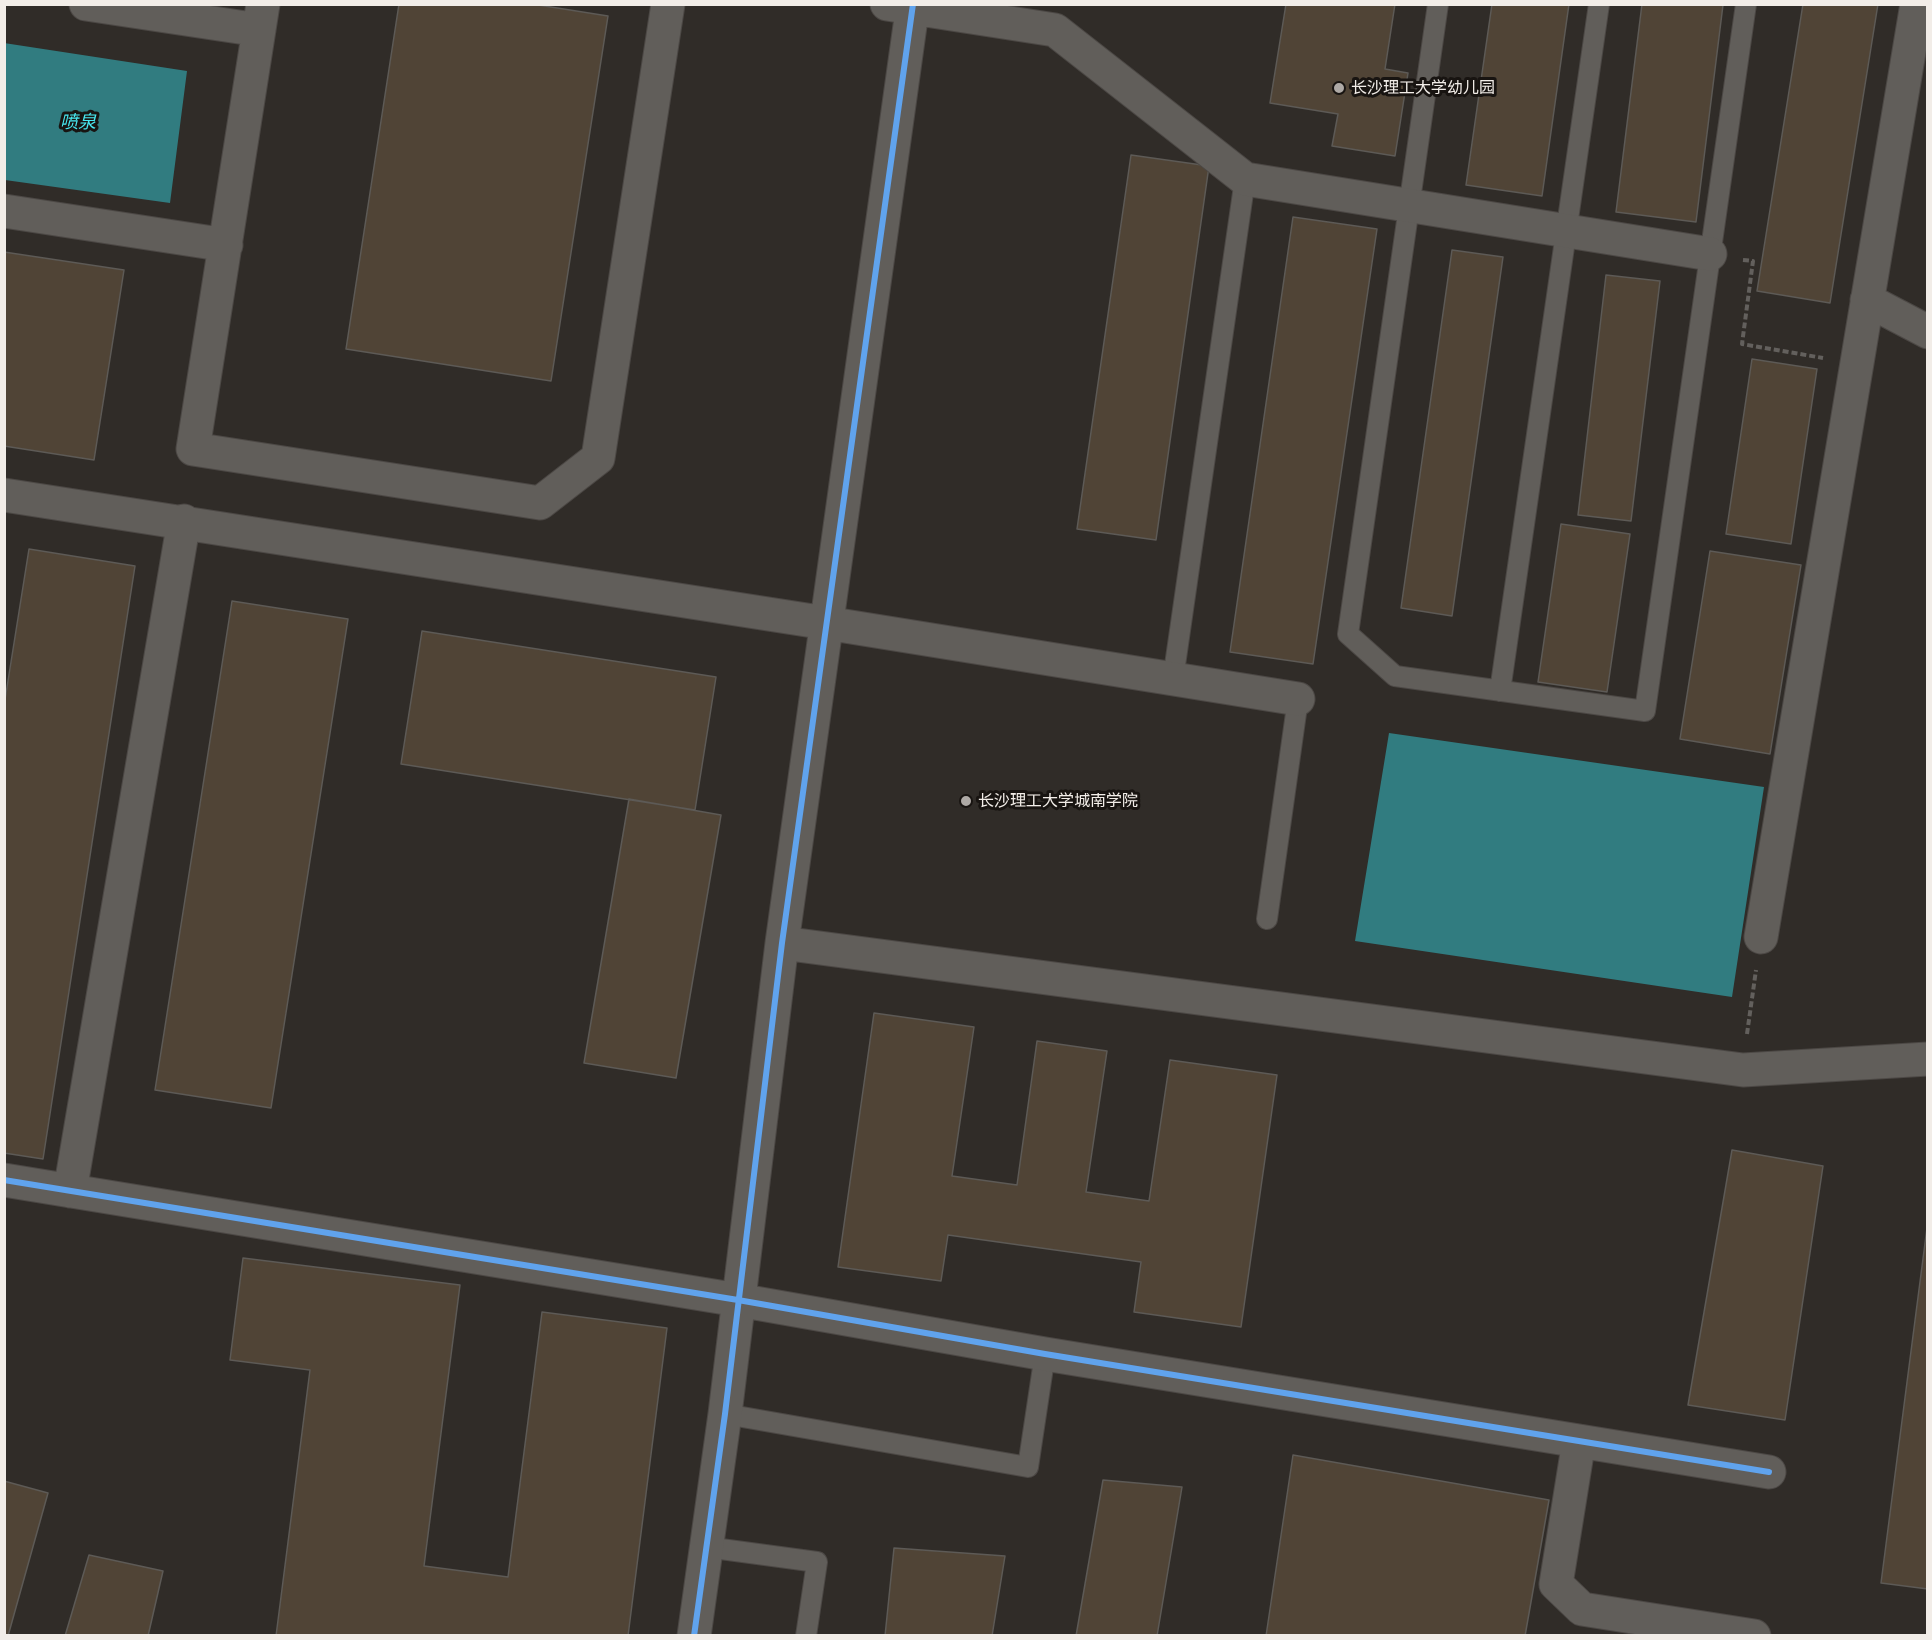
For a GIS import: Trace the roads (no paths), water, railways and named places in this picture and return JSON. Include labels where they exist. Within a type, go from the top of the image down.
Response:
[{"type":"street","points":[[86,4],[261,17],[193,450],[540,503],[598,458],[668,4]]},
{"type":"street","points":[[1761,937],[1917,4]]},
{"type":"street","points":[[694,1635],[725,1414],[782,943],[826,623],[904,6],[1057,17],[1245,179],[1710,254]]},
{"type":"street","points":[[4,211],[226,245]]},
{"type":"street","points":[[1867,300],[1928,332]]},
{"type":"street","points":[[4,495],[184,521],[1298,699]]},
{"type":"street","points":[[70,1191],[184,521]]},
{"type":"street","points":[[782,943],[1743,1070],[1928,1059]]},
{"type":"street","points":[[4,1180],[1768,1472]]},
{"type":"street","points":[[1579,1441],[1556,1584],[1582,1609],[1755,1635]]},
{"type":"lane","points":[[1437,4],[1348,634],[1395,676],[1645,711],[1746,4]]},
{"type":"lane","points":[[1500,690],[1599,4]]},
{"type":"lane","points":[[1173,679],[1245,179]]},
{"type":"lane","points":[[1267,919],[1298,699]]},
{"type":"lane","points":[[725,1414],[1028,1467],[1045,1354]]},
{"type":"lane","points":[[706,1547],[817,1562],[806,1635]]},
{"type":"water","name":"喷泉","points":[[4,43],[187,71],[170,203],[5,180]]},
{"type":"water","points":[[1389,733],[1764,787],[1732,997],[1355,941]]},
{"type":"place","name":"长沙理工大学幼儿园","points":[[1339,88]]},
{"type":"place","name":"长沙理工大学城南学院","points":[[966,801]]}]
